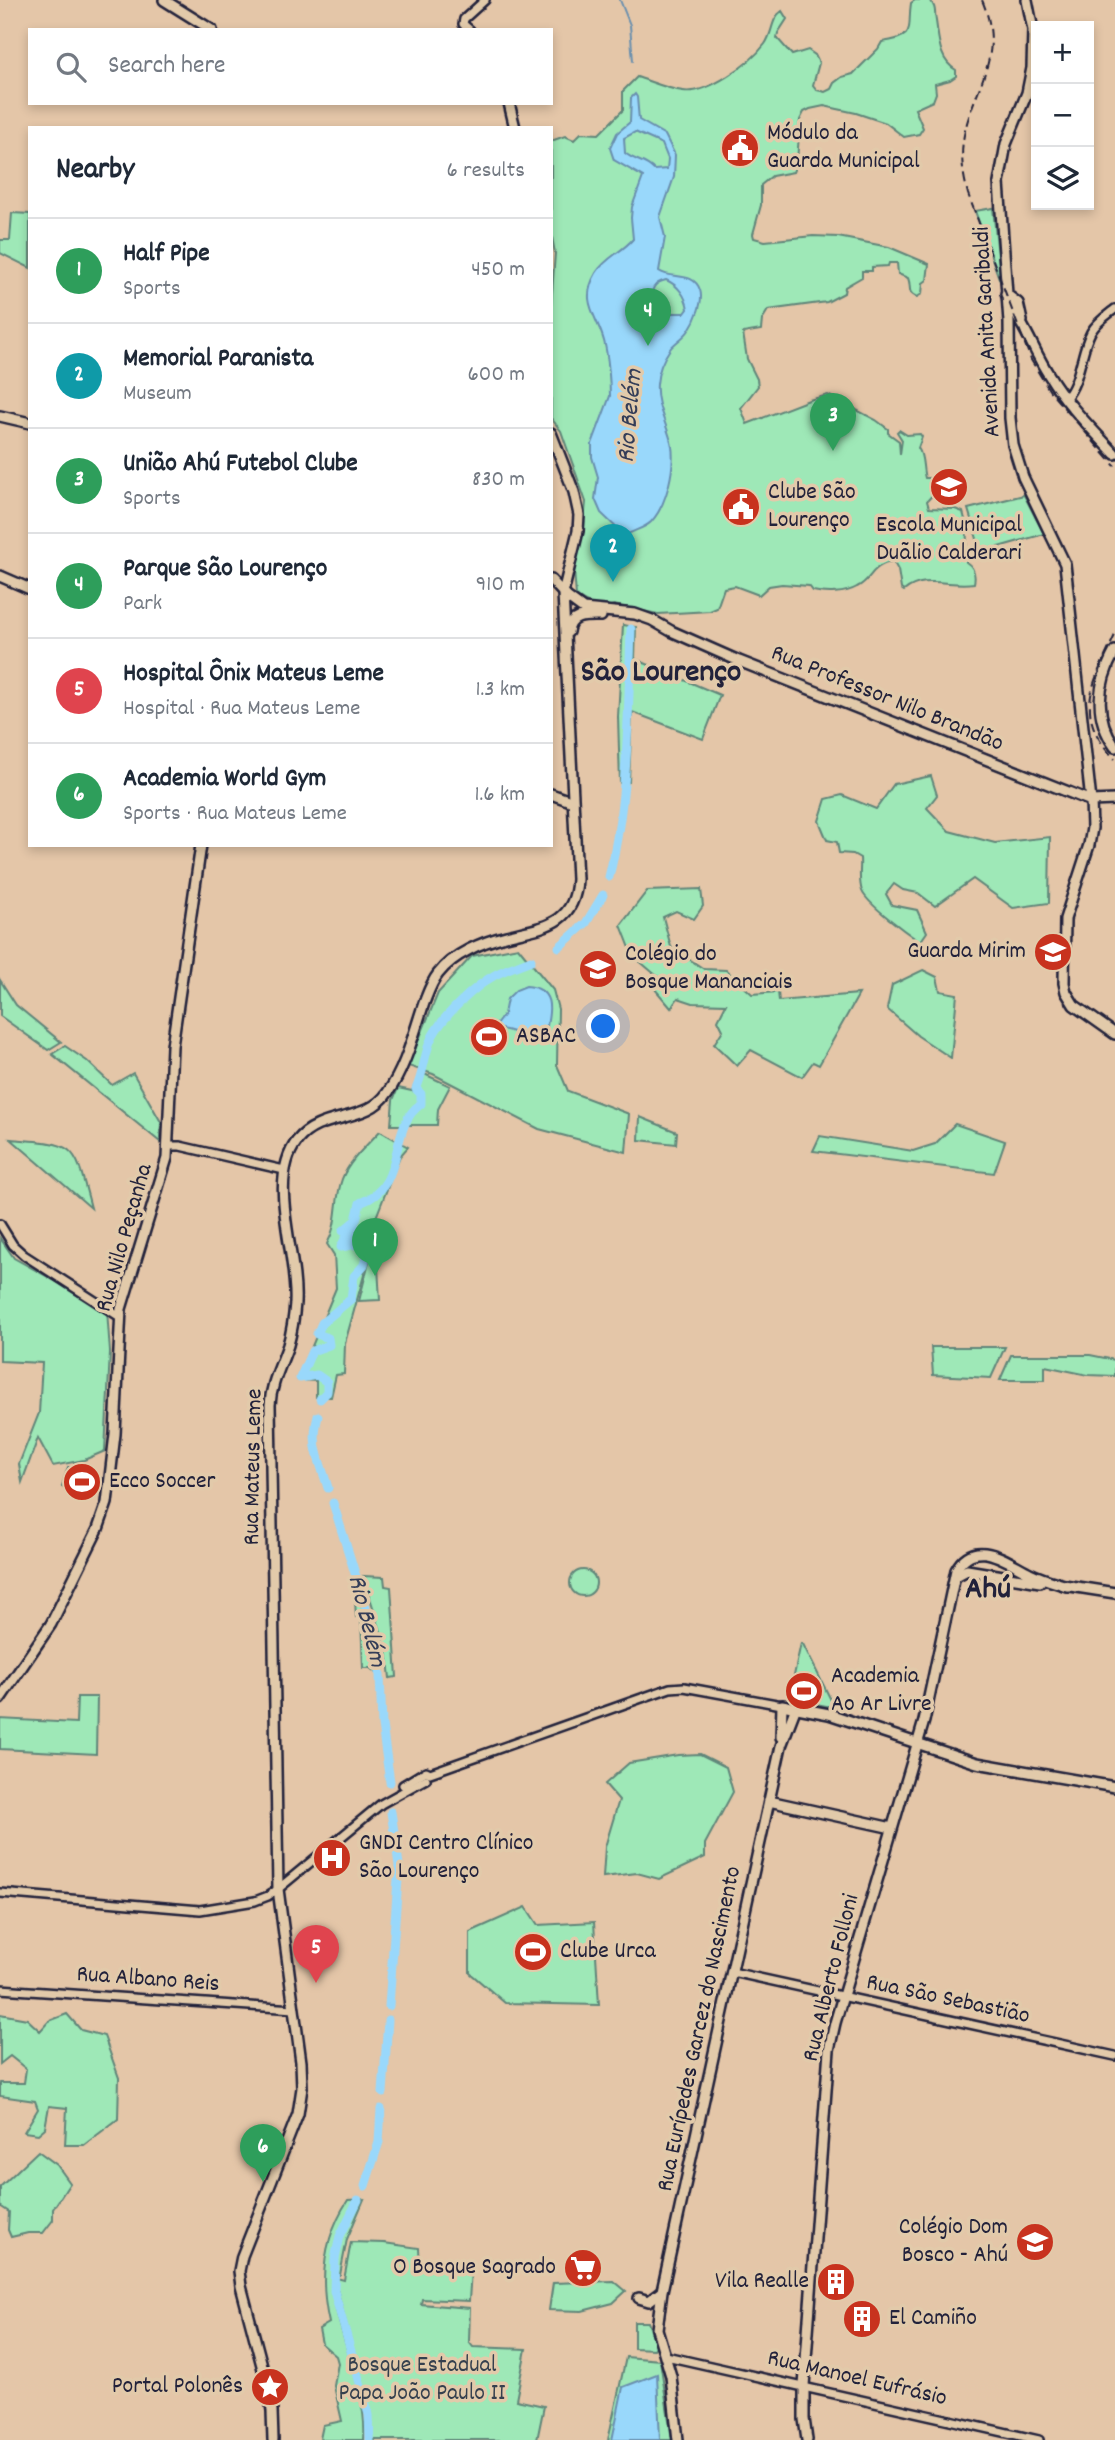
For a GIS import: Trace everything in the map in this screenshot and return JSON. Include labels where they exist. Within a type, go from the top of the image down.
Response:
[{"type":"main road","points":[[164,0],[209,28]]},
{"type":"main road","name":"Avenida Anita Garibaldi","points":[[1027,0],[1034,40],[1031,77],[1006,144],[999,183],[1009,322],[1009,410],[1012,437],[1023,477],[1065,564],[1091,801],[1092,828],[1089,845],[1065,919],[1063,983],[1069,999],[1082,1012],[1115,1034]]},
{"type":"main road","points":[[509,105],[515,126]]},
{"type":"main road","points":[[1007,299],[1020,306],[1021,319],[1042,364],[1065,399],[1115,454]]},
{"type":"main road","points":[[1009,322],[1014,317],[1021,319]]},
{"type":"main road","points":[[0,416],[28,422]]},
{"type":"main road","name":"Rua Mateus Leme","points":[[272,2440],[271,2401],[241,2286],[240,2266],[295,2124],[300,2105],[302,2072],[278,1889],[270,1405],[273,1382],[290,1335],[295,1300],[293,1264],[282,1190],[284,1170],[298,1141],[311,1129],[329,1120],[364,1112],[384,1097],[398,1074],[432,984],[443,968],[480,945],[547,928],[568,910],[576,886],[563,593],[578,531],[579,515],[575,492],[553,438]]},
{"type":"main road","points":[[553,580],[561,576],[579,515]]},
{"type":"main road","points":[[0,576],[28,588]]},
{"type":"main road","name":"Rua Professor Nilo Brandão","points":[[553,582],[583,608],[635,614],[652,620],[739,661],[1091,801]]},
{"type":"main road","points":[[553,585],[558,596],[565,655]]},
{"type":"main road","name":"Rua Professor Nilo Brandão","points":[[565,655],[569,626],[573,620],[582,616],[631,619],[671,631]]},
{"type":"main road","points":[[1115,650],[1102,677],[1099,695],[1104,724],[1115,747]]},
{"type":"main road","points":[[1115,660],[1105,686],[1104,703],[1115,738]]},
{"type":"main road","points":[[553,795],[573,802]]},
{"type":"main road","points":[[1091,801],[1115,800]]},
{"type":"main road","name":"Rua Nilo Peçanha","points":[[1,1697],[51,1624],[105,1512],[114,1442],[120,1317],[123,1298],[166,1161],[172,1046],[201,847]]},
{"type":"main road","points":[[954,1578],[959,1565],[978,1553],[999,1555],[1036,1576],[1067,1586]]},
{"type":"main road","points":[[1018,1566],[1018,1578]]},
{"type":"main road","points":[[954,1578],[967,1570],[1115,1593]]},
{"type":"main road","name":"Rua Alberto Folloni","points":[[807,2440],[804,2386],[827,2067],[832,2034],[924,1721],[954,1578]]},
{"type":"main road","points":[[782,1705],[836,1716],[977,1763],[1115,1787]]},
{"type":"main road","name":"Rua Eurípedes Garcez do Nascimento","points":[[781,1746],[782,1705]]},
{"type":"main road","name":"Rua Eurípedes Garcez do Nascimento","points":[[666,2356],[658,2333],[662,2291],[781,1746],[796,1707]]},
{"type":"main road","points":[[769,1801],[892,1828]]},
{"type":"main road","points":[[639,2298],[654,2299],[662,2291]]},
{"type":"main road","points":[[666,2356],[678,2440]]},
{"type":"street","points":[[468,28],[463,22],[485,0]]},
{"type":"street","points":[[1065,399],[1072,391],[1091,333],[1101,320],[1115,309]]},
{"type":"street","points":[[167,1146],[180,1146],[284,1170]]},
{"type":"street","points":[[0,1224],[13,1245],[24,1255],[120,1317]]},
{"type":"street","points":[[0,1893],[201,1910],[255,1901],[278,1889],[381,1804],[390,1793],[426,1775],[670,1688],[684,1687],[782,1705]]},
{"type":"street","name":"Rua São Sebastião","points":[[732,1972],[1115,2056]]},
{"type":"street","name":"Rua Albano Reis","points":[[0,1989],[294,2009]]},
{"type":"street","name":"Rua Manoel Eufrásio","points":[[666,2356],[1039,2440]]},
{"type":"green space","points":[[915,0],[930,0],[935,10],[941,49],[946,61],[956,70],[956,76],[950,80],[935,84],[933,101],[915,109],[923,128],[919,134],[904,137],[886,123],[824,106],[804,112],[800,120],[797,162],[793,172],[772,176],[761,185],[761,205],[753,234],[754,238],[765,241],[813,236],[838,237],[889,247],[929,264],[922,294],[917,297],[912,294],[908,278],[898,274],[897,263],[889,263],[888,266],[872,267],[872,271],[862,271],[862,277],[845,287],[844,293],[827,302],[768,310],[762,320],[761,330],[743,333],[747,359],[758,386],[741,408],[747,424],[828,395],[888,429],[888,433],[899,441],[900,454],[902,440],[897,432],[899,430],[907,435],[920,434],[922,437],[918,448],[925,478],[932,478],[936,491],[927,501],[929,508],[963,512],[967,527],[966,562],[974,571],[974,583],[920,583],[904,591],[901,589],[898,570],[893,561],[879,567],[857,587],[841,592],[818,592],[809,586],[782,584],[769,586],[759,595],[735,586],[724,588],[717,608],[710,611],[658,614],[614,605],[599,607],[585,602],[576,596],[574,570],[583,533],[586,502],[561,431],[553,421],[553,140],[565,136],[574,140],[581,133],[599,134],[623,110],[623,91],[637,77],[683,91],[693,91],[716,83],[758,52],[768,40],[776,18],[782,11],[787,19],[777,38],[792,55],[808,50],[815,55],[819,63],[813,85],[817,90],[825,92],[842,77],[853,74],[882,42],[906,34],[911,3]]},
{"type":"green space","points":[[993,208],[1001,284],[975,211]]},
{"type":"green space","points":[[12,213],[28,214],[28,267],[0,253],[0,240],[10,240]]},
{"type":"green space","points":[[1024,495],[1044,534],[981,552],[968,509]]},
{"type":"green space","points":[[623,625],[636,627],[635,659],[720,695],[703,739],[632,712],[629,782],[620,783],[618,717]]},
{"type":"green space","points":[[931,776],[937,795],[927,808],[949,831],[995,843],[1050,837],[1049,903],[1013,908],[973,879],[935,906],[918,893],[903,890],[894,884],[886,894],[892,905],[917,910],[927,932],[920,942],[865,897],[861,887],[860,858],[853,854],[839,853],[837,842],[827,840],[819,821],[826,799],[842,795],[876,809],[894,784]]},
{"type":"green space","points":[[701,889],[703,906],[694,919],[676,911],[663,917],[671,947],[704,969],[726,970],[752,994],[778,992],[779,1001],[859,994],[819,1065],[813,1062],[802,1077],[751,1050],[737,1066],[714,1044],[723,1030],[718,1020],[726,1004],[693,1003],[678,998],[671,1008],[654,988],[657,976],[637,959],[638,951],[630,948],[621,925],[647,891]]},
{"type":"green space","name":"ASBAC","points":[[518,947],[553,990],[558,1009],[557,1065],[568,1091],[629,1114],[626,1152],[539,1129],[433,1074],[408,1066],[438,993],[472,956]]},
{"type":"green space","points":[[923,970],[937,977],[940,991],[957,994],[951,1058],[918,1036],[887,1009],[892,985]]},
{"type":"green space","points":[[0,980],[16,1005],[61,1042],[48,1050],[0,1016]]},
{"type":"green space","points":[[65,1046],[87,1061],[112,1085],[133,1073],[161,1122],[160,1142],[52,1054]]},
{"type":"green space","points":[[420,1072],[450,1086],[438,1109],[437,1125],[391,1125],[393,1100],[398,1088],[412,1091]]},
{"type":"green space","points":[[640,1117],[677,1132],[676,1144],[639,1140]]},
{"type":"green space","points":[[955,1124],[1005,1141],[994,1173],[813,1151],[820,1136],[913,1151],[935,1144]]},
{"type":"green space","points":[[380,1131],[408,1147],[400,1156],[375,1220],[364,1275],[345,1343],[344,1374],[336,1375],[331,1397],[316,1397],[316,1381],[298,1380],[336,1288],[334,1255],[327,1244],[333,1228],[340,1187],[349,1166]]},
{"type":"green space","points":[[11,1139],[49,1143],[70,1151],[81,1170],[91,1208]]},
{"type":"green space","points":[[376,1234],[380,1300],[359,1301]]},
{"type":"green space","points":[[0,1238],[14,1258],[107,1310],[110,1352],[105,1451],[84,1460],[53,1466],[38,1438],[22,1482],[19,1464],[39,1413],[42,1363],[0,1361]]},
{"type":"green space","points":[[931,1347],[1005,1347],[991,1378],[933,1375]]},
{"type":"green space","points":[[1011,1355],[1090,1355],[1115,1360],[1115,1376],[1088,1375],[1045,1366],[1045,1380],[1000,1380]]},
{"type":"green space","name":"Ecco Soccer","points":[[68,1467],[101,1478],[95,1497],[62,1486]]},
{"type":"green space","points":[[583,1570],[592,1574],[596,1583],[592,1592],[583,1596],[574,1592],[570,1583],[574,1574]]},
{"type":"green space","points":[[363,1576],[384,1577],[385,1586],[391,1587],[397,1677],[390,1678],[387,1651]]},
{"type":"green space","points":[[354,1582],[373,1642],[380,1676],[370,1668],[363,1668],[361,1617],[356,1617]]},
{"type":"green space","points":[[801,1643],[833,1704],[832,1707],[789,1699]]},
{"type":"green space","points":[[77,1697],[97,1697],[96,1754],[0,1749],[0,1719],[76,1723]]},
{"type":"green space","points":[[700,1754],[726,1767],[733,1792],[705,1844],[705,1857],[659,1879],[637,1873],[603,1877],[605,1847],[619,1800],[605,1784],[629,1763]]},
{"type":"green space","name":"Clube Urca","points":[[526,1907],[538,1925],[594,1922],[599,2005],[505,2003],[470,1973],[470,1932]]},
{"type":"green space","points":[[0,2014],[27,2019],[40,2031],[49,2021],[67,2014],[81,2030],[104,2036],[119,2078],[118,2119],[84,2145],[65,2145],[67,2108],[49,2106],[45,2128],[38,2134],[24,2132],[38,2109],[35,2101],[0,2096],[0,2083],[24,2083],[26,2069],[10,2056],[0,2064]]},
{"type":"green space","points":[[38,2151],[57,2165],[70,2183],[53,2209],[53,2220],[43,2233],[11,2237],[8,2230],[9,2212],[0,2206],[0,2187]]},
{"type":"green space","points":[[364,2199],[347,2239],[340,2275],[331,2276],[338,2318],[361,2400],[364,2440],[325,2440],[320,2439],[323,2425],[342,2421],[334,2386],[338,2363],[336,2356],[322,2344],[319,2329],[329,2323],[324,2291],[325,2259],[333,2229],[348,2200]]},
{"type":"green space","name":"Bosque Estadual Papa João Paulo II","points":[[351,2242],[419,2248],[420,2268],[471,2269],[469,2301],[422,2299],[421,2304],[470,2308],[469,2342],[473,2347],[526,2349],[516,2400],[544,2406],[537,2440],[372,2440],[371,2415],[337,2289],[337,2278],[344,2280]]},
{"type":"green space","points":[[614,2281],[626,2291],[613,2303],[582,2311],[549,2310],[553,2283]]},
{"type":"green space","points":[[634,2322],[648,2322],[656,2346],[654,2349],[634,2348]]},
{"type":"green space","points":[[626,2357],[660,2360],[672,2440],[608,2440]]},
{"type":"water","points":[[635,94],[637,97],[639,120],[665,135],[675,155],[674,177],[660,217],[665,237],[659,271],[693,280],[701,295],[694,322],[667,353],[658,379],[658,400],[672,446],[669,486],[657,515],[651,522],[628,534],[632,553],[627,554],[622,533],[601,513],[595,499],[598,477],[592,457],[592,444],[610,390],[605,347],[591,308],[589,292],[600,268],[633,239],[632,207],[643,177],[614,160],[610,148],[617,133],[630,122],[631,98]],"holes":[[[635,132],[662,144],[668,159],[667,169],[654,170],[625,153],[624,138]],[[666,280],[683,295],[688,309],[685,313],[672,313],[654,302],[654,288]]]},
{"type":"water","points":[[526,986],[542,991],[548,1001],[546,1030],[536,1037],[498,1029],[496,1025],[504,1014],[507,999],[516,990]]},
{"type":"water","points":[[657,2374],[660,2440],[612,2440],[623,2387]]},
{"type":"waterway","name":"Rio Belém","points":[[620,0],[630,25],[633,61]]},
{"type":"waterway","name":"Rio Belém","points":[[609,877],[624,785],[631,629]]},
{"type":"waterway","name":"Rio Belém","points":[[559,947],[586,923],[603,895]]},
{"type":"waterway","name":"Rio Belém","points":[[320,1399],[327,1392],[327,1382],[317,1375],[300,1378],[312,1351],[329,1345],[328,1338],[317,1334],[322,1323],[351,1299],[354,1276],[364,1265],[367,1253],[363,1243],[341,1247],[345,1239],[366,1237],[371,1231],[343,1231],[356,1220],[360,1203],[375,1195],[392,1170],[404,1127],[410,1114],[421,1104],[421,1094],[416,1089],[432,1037],[451,1011],[478,986],[499,973],[531,960]]},
{"type":"waterway","name":"Rio Belém","points":[[318,1416],[316,1444],[328,1488]]},
{"type":"waterway","name":"Rio Belém","points":[[333,1503],[379,1650],[382,1725],[390,1782]]},
{"type":"waterway","name":"Rio Belém","points":[[389,2006],[399,1865],[391,1812]]},
{"type":"waterway","name":"Rio Belém","points":[[383,2093],[388,2020]]},
{"type":"waterway","name":"Rio Belém","points":[[365,2186],[379,2142],[381,2109]]},
{"type":"waterway","name":"Rio Belém","points":[[358,2200],[340,2236],[335,2259],[334,2291],[369,2415],[370,2440]]},
{"type":"railway","points":[[982,0],[989,20],[990,54],[964,135],[963,165],[968,194],[1031,360],[1051,393],[1115,466]]},
{"type":"railway","points":[[1115,635],[1094,683],[1090,712],[1093,727],[1115,759]]},
{"type":"place","name":"Módulo da Guarda Municipal","points":[[740,148]]},
{"type":"place","name":"Parque São Lourenço","points":[[648,346]]},
{"type":"place","name":"União Ahú Futebol Clube","points":[[833,451]]},
{"type":"place","name":"Escola Municipal Duãlio Calderari","points":[[949,487]]},
{"type":"place","name":"Clube São Lourenço","points":[[741,507]]},
{"type":"place","name":"Memorial Paranista","points":[[613,582]]},
{"type":"place","name":"Guarda Mirim","points":[[1053,952]]},
{"type":"place","name":"Colégio do Bosque Mananciais","points":[[598,969]]},
{"type":"place","name":"ASBAC","points":[[489,1037]]},
{"type":"place","name":"Half Pipe","points":[[375,1276]]},
{"type":"place","name":"Ecco Soccer","points":[[82,1482]]},
{"type":"place","name":"Academia Ao Ar Livre","points":[[804,1691]]},
{"type":"place","name":"GNDI Centro Clínico São Lourenço","points":[[332,1858]]},
{"type":"place","name":"Clube Urca","points":[[533,1952]]},
{"type":"place","name":"Hospital Ônix Mateus Leme","points":[[316,1983]]},
{"type":"place","name":"Academia World Gym","points":[[263,2182]]},
{"type":"place","name":"Colégio Dom Bosco - Ahú","points":[[1035,2242]]},
{"type":"place","name":"O Bosque Sagrado","points":[[583,2268]]},
{"type":"place","name":"Vila Realle","points":[[836,2282]]},
{"type":"place","name":"El Camiño","points":[[862,2319]]},
{"type":"place","name":"Portal Polonês","points":[[270,2387]]},
{"type":"district","name":"São Lourenço","points":[[661,674]]},
{"type":"district","name":"Ahú","points":[[988,1591]]}]
